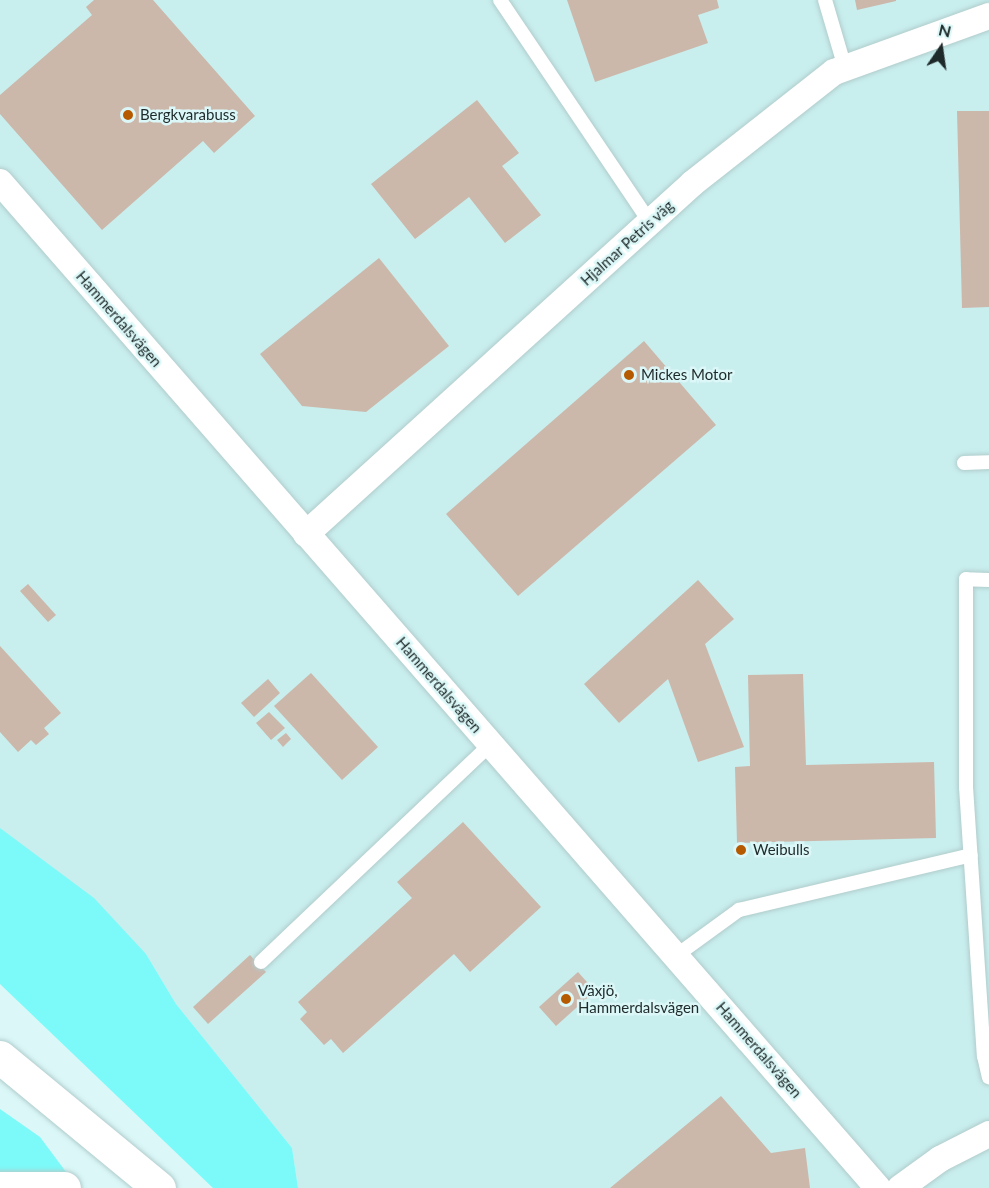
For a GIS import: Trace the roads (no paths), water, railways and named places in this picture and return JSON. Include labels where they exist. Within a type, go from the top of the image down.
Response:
[{"type":"highway","points":[[0,1057],[159,1188]]},
{"type":"highway","points":[[0,1188],[64,1188]]},
{"type":"street","name":"Hjalmar Petris väg","points":[[306,534],[650,222],[815,87],[845,68],[989,16]]},
{"type":"street","name":"Hammerdalsvägen","points":[[0,182],[878,1188]]},
{"type":"street","points":[[900,1188],[940,1159],[989,1134]]},
{"type":"lane","points":[[500,0],[650,222]]},
{"type":"lane","points":[[825,0],[845,68]]},
{"type":"lane","points":[[964,463],[989,462]]},
{"type":"lane","points":[[989,580],[966,579],[966,787],[989,1077]]},
{"type":"lane","points":[[261,962],[491,744]]},
{"type":"lane","points":[[677,956],[738,910],[971,855]]},
{"type":"place","name":"Bergkvarabuss","points":[[128,115]]},
{"type":"place","name":"Mickes Motor","points":[[629,375]]},
{"type":"place","name":"Weibulls","points":[[741,850]]},
{"type":"place","name":"Växjö, Hammerdalsvägen","points":[[566,999]]}]
